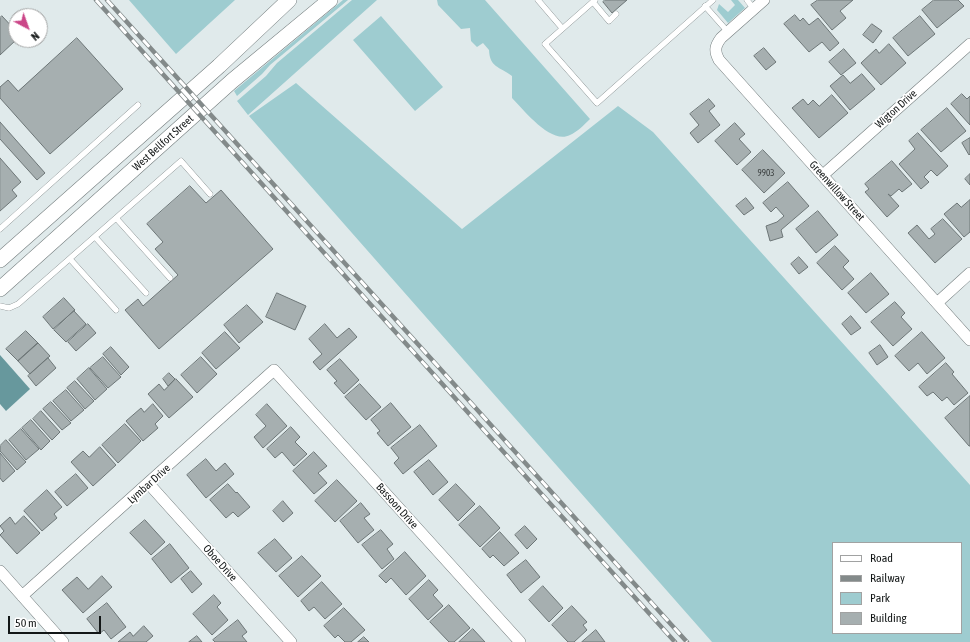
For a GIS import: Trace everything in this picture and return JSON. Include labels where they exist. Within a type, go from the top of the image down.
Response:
[{"type":"main road","name":"West Bellfort Street","points":[[0,260],[219,66],[289,0]]},
{"type":"main road","name":"West Bellfort Street","points":[[0,289],[232,81],[330,0]]},
{"type":"street","points":[[724,35],[764,0]]},
{"type":"street","name":"Greenwillow Street","points":[[724,35],[716,44],[715,50],[719,60],[970,340]]},
{"type":"street","name":"Wigton Drive","points":[[823,175],[970,44]]},
{"type":"street","points":[[937,303],[970,273]]},
{"type":"street","name":"Lymbar Drive","points":[[22,596],[149,484],[274,370]]},
{"type":"street","name":"Bassoon Drive","points":[[274,370],[520,642]]},
{"type":"street","name":"Oboe Drive","points":[[149,484],[291,642]]},
{"type":"street","points":[[0,571],[63,642]]},
{"type":"lane","points":[[538,0],[562,28]]},
{"type":"lane","points":[[616,14],[609,21],[594,1],[545,44],[597,103],[713,0]]},
{"type":"lane","points":[[747,0],[754,9]]},
{"type":"lane","points":[[705,6],[724,35]]},
{"type":"lane","points":[[0,230],[138,105]]},
{"type":"lane","points":[[0,306],[9,308],[18,304],[182,161],[210,194]]},
{"type":"lane","points":[[116,218],[170,278]]},
{"type":"lane","points":[[95,237],[146,293]]},
{"type":"lane","points":[[70,259],[116,310]]},
{"type":"green space","points":[[129,0],[235,0],[176,54]]},
{"type":"green space","points":[[343,0],[348,0],[270,65],[237,96],[234,91]]},
{"type":"green space","points":[[352,0],[377,0],[248,115],[237,101],[266,76],[277,63]]},
{"type":"green space","points":[[437,0],[485,0],[590,119],[575,132],[563,137],[546,131],[538,125],[512,98],[512,76],[493,64],[489,50],[483,43],[477,47],[471,41],[470,28],[461,29],[438,5]]},
{"type":"green space","points":[[731,0],[738,0],[745,8],[728,23],[717,10],[719,4],[728,12],[735,5]]},
{"type":"green space","points":[[381,16],[443,87],[415,111],[353,40]]},
{"type":"green space","points":[[296,83],[462,229],[618,106],[653,132],[970,485],[970,642],[712,642],[249,116]]},
{"type":"shaded area","points":[[0,355],[30,389],[6,411],[0,404]]},
{"type":"building","points":[[605,0],[627,0],[612,13],[603,2]]},
{"type":"building","points":[[818,0],[853,0],[840,11],[846,18],[832,30],[811,5]]},
{"type":"building","points":[[934,0],[958,0],[964,6],[937,28],[922,10]]},
{"type":"building","points":[[795,15],[800,21],[803,18],[809,25],[818,18],[839,43],[830,51],[822,42],[809,52],[784,24]]},
{"type":"building","points":[[2,16],[8,22],[8,48],[0,55],[0,18]]},
{"type":"building","points":[[920,16],[935,34],[908,56],[893,38]]},
{"type":"building","points":[[872,24],[882,31],[873,43],[863,35]]},
{"type":"building","points":[[77,38],[123,89],[50,154],[0,98],[0,87],[8,80],[18,91]]},
{"type":"building","points":[[889,44],[906,63],[881,85],[861,63],[876,49],[879,53]]},
{"type":"building","points":[[764,48],[776,62],[766,70],[754,56]]},
{"type":"building","points":[[844,49],[856,63],[841,75],[829,62]]},
{"type":"building","points":[[862,74],[875,89],[850,110],[830,86],[843,75],[850,83]]},
{"type":"building","points":[[962,94],[967,99],[970,96],[970,125],[951,104]]},
{"type":"building","points":[[832,95],[848,113],[819,138],[792,108],[803,99],[808,105],[813,100],[819,106]]},
{"type":"building","points":[[709,99],[715,106],[709,111],[720,125],[698,143],[690,133],[699,125],[690,114]]},
{"type":"building","points":[[947,108],[966,131],[941,152],[921,130]]},
{"type":"building","points":[[0,122],[45,173],[37,180],[0,139]]},
{"type":"building","points":[[735,123],[745,134],[739,139],[751,152],[737,165],[715,141]]},
{"type":"building","points":[[918,133],[948,166],[937,176],[931,170],[924,177],[929,182],[921,189],[899,164],[915,149],[909,141]]},
{"type":"building","points":[[970,138],[970,154],[969,155],[962,143]]},
{"type":"building","points":[[763,150],[785,173],[764,193],[742,170]]},
{"type":"building","points":[[0,158],[21,182],[12,190],[17,196],[0,211]]},
{"type":"building","points":[[892,161],[912,184],[902,192],[899,189],[891,196],[888,194],[899,206],[887,217],[865,192],[869,189],[865,184]]},
{"type":"building","points":[[970,174],[970,185],[965,179]]},
{"type":"building","points":[[788,182],[809,206],[781,230],[783,237],[770,241],[766,226],[777,222],[784,216],[776,207],[771,212],[763,203]]},
{"type":"building","points":[[190,186],[206,203],[221,190],[273,249],[159,349],[125,310],[138,299],[143,306],[178,275],[155,249],[163,242],[147,224]]},
{"type":"building","points":[[746,198],[754,208],[744,215],[736,206]]},
{"type":"building","points":[[970,200],[970,232],[964,237],[944,214],[957,203],[961,207]]},
{"type":"building","points":[[818,211],[838,235],[816,253],[796,229]]},
{"type":"building","points":[[943,219],[962,239],[935,263],[908,233],[917,225],[929,239],[935,234],[931,229]]},
{"type":"building","points":[[835,246],[849,261],[843,267],[854,279],[842,290],[817,263]]},
{"type":"building","points":[[799,257],[808,267],[799,274],[791,264]]},
{"type":"building","points":[[871,273],[889,294],[866,313],[848,293]]},
{"type":"building","points":[[277,293],[306,306],[295,330],[266,317]]},
{"type":"building","points":[[64,298],[75,310],[53,329],[43,317]]},
{"type":"building","points":[[895,302],[905,313],[901,317],[912,329],[893,346],[871,322]]},
{"type":"building","points":[[247,305],[263,322],[239,343],[224,325]]},
{"type":"building","points":[[74,311],[86,324],[66,342],[54,330]]},
{"type":"building","points":[[851,316],[861,328],[851,335],[842,324]]},
{"type":"building","points":[[88,324],[96,333],[76,351],[68,342]]},
{"type":"building","points":[[325,324],[337,338],[349,328],[357,337],[320,370],[313,362],[322,354],[309,339]]},
{"type":"building","points":[[26,331],[38,343],[18,361],[6,349]]},
{"type":"building","points":[[225,332],[240,348],[216,369],[202,353]]},
{"type":"building","points":[[922,332],[945,358],[927,374],[918,363],[909,371],[895,356]]},
{"type":"building","points":[[38,343],[50,356],[30,374],[18,361]]},
{"type":"building","points":[[880,345],[888,357],[877,365],[869,353]]},
{"type":"building","points":[[111,347],[129,367],[121,375],[103,354]]},
{"type":"building","points":[[103,357],[121,377],[108,388],[90,368]]},
{"type":"building","points":[[201,357],[217,374],[197,393],[181,375]]},
{"type":"building","points":[[48,358],[56,368],[36,386],[28,376]]},
{"type":"building","points":[[340,359],[359,380],[344,394],[334,383],[337,381],[327,370]]},
{"type":"building","points":[[946,363],[954,372],[952,374],[968,393],[954,405],[947,397],[942,401],[933,392],[927,396],[919,387]]},
{"type":"building","points":[[89,368],[107,389],[95,400],[77,379]]},
{"type":"building","points":[[169,373],[175,379],[168,386],[163,379]]},
{"type":"building","points":[[176,379],[193,397],[169,418],[148,394],[159,384],[164,390]]},
{"type":"building","points":[[75,381],[94,401],[85,409],[67,388]]},
{"type":"building","points":[[360,384],[381,407],[366,420],[345,397]]},
{"type":"building","points":[[66,390],[84,410],[71,421],[53,401]]},
{"type":"building","points":[[970,396],[970,446],[969,446],[945,418]]},
{"type":"building","points":[[51,402],[71,423],[62,430],[43,409]]},
{"type":"building","points":[[391,403],[411,427],[388,446],[377,433],[380,431],[371,420]]},
{"type":"building","points":[[153,404],[163,416],[155,424],[158,428],[143,441],[126,421],[141,408],[144,412]]},
{"type":"building","points":[[267,404],[287,426],[263,448],[254,437],[266,426],[256,415]]},
{"type":"building","points":[[41,411],[60,432],[52,440],[33,419]]},
{"type":"building","points":[[31,420],[50,441],[41,450],[22,428]]},
{"type":"building","points":[[125,424],[141,441],[118,463],[102,445]]},
{"type":"building","points":[[420,425],[437,446],[403,474],[394,463],[399,458],[391,448]]},
{"type":"building","points":[[291,427],[300,437],[295,442],[307,454],[294,466],[282,452],[275,458],[267,449]]},
{"type":"building","points":[[21,429],[39,449],[26,460],[9,440]]},
{"type":"building","points":[[6,440],[26,462],[17,470],[0,451],[0,446]]},
{"type":"building","points":[[100,447],[116,465],[93,486],[71,462],[83,451],[89,457]]},
{"type":"building","points":[[314,452],[327,466],[318,473],[327,483],[314,494],[293,471]]},
{"type":"building","points":[[0,453],[15,471],[3,482],[0,478]]},
{"type":"building","points":[[206,459],[216,471],[225,463],[234,474],[206,498],[187,475]]},
{"type":"building","points":[[429,460],[448,482],[433,495],[414,472]]},
{"type":"building","points":[[76,474],[88,488],[67,506],[55,492]]},
{"type":"building","points":[[337,480],[357,501],[335,522],[315,501]]},
{"type":"building","points":[[228,484],[250,507],[238,517],[233,512],[226,518],[210,500]]},
{"type":"building","points":[[456,484],[475,504],[458,521],[439,500]]},
{"type":"building","points":[[47,490],[62,507],[54,514],[57,518],[42,531],[24,511]]},
{"type":"building","points":[[283,501],[293,513],[283,522],[273,511]]},
{"type":"building","points":[[361,503],[370,514],[364,518],[374,530],[358,543],[340,521]]},
{"type":"building","points":[[480,506],[500,528],[480,547],[459,525]]},
{"type":"building","points":[[24,516],[40,533],[17,554],[0,535],[4,531],[0,526],[10,517],[15,524]]},
{"type":"building","points":[[145,520],[165,542],[151,555],[130,533]]},
{"type":"building","points":[[525,526],[537,539],[527,549],[515,535]]},
{"type":"building","points":[[381,530],[393,544],[387,549],[394,559],[382,569],[362,545]]},
{"type":"building","points":[[500,532],[519,553],[504,566],[493,555],[490,558],[482,549]]},
{"type":"building","points":[[275,539],[292,558],[276,572],[258,553]]},
{"type":"building","points":[[170,544],[189,568],[171,583],[152,559]]},
{"type":"building","points":[[405,552],[426,576],[406,595],[391,578],[386,583],[379,576]]},
{"type":"building","points":[[302,556],[321,576],[298,597],[279,576]]},
{"type":"building","points":[[526,560],[540,577],[521,593],[507,575]]},
{"type":"building","points":[[191,571],[202,584],[192,593],[181,579]]},
{"type":"building","points":[[102,576],[112,587],[83,613],[62,590],[77,577],[88,589]]},
{"type":"building","points":[[429,580],[438,590],[433,595],[443,606],[428,620],[409,599]]},
{"type":"building","points":[[322,582],[342,604],[325,619],[314,607],[309,611],[301,601]]},
{"type":"building","points":[[543,586],[563,608],[549,622],[529,600]]},
{"type":"building","points":[[214,595],[221,603],[217,607],[228,620],[212,635],[193,614]]},
{"type":"building","points":[[107,603],[126,627],[111,639],[104,630],[99,634],[87,619]]},
{"type":"building","points":[[449,605],[470,628],[454,642],[449,642],[430,622]]},
{"type":"building","points":[[572,606],[587,622],[583,625],[587,630],[574,642],[568,642],[552,625]]},
{"type":"building","points":[[344,608],[365,630],[351,642],[345,642],[338,635],[335,638],[324,626]]},
{"type":"building","points":[[238,620],[247,632],[242,636],[247,642],[215,642],[213,640]]},
{"type":"building","points":[[144,626],[153,636],[146,642],[118,642],[130,632],[133,636]]},
{"type":"building","points":[[473,629],[485,642],[459,642]]},
{"type":"building","points":[[596,630],[605,642],[582,642]]},
{"type":"building","points":[[197,636],[202,642],[189,642]]},
{"type":"building","points":[[364,637],[369,642],[358,642]]},
{"type":"railway","points":[[96,0],[675,642]]},
{"type":"railway","points":[[107,0],[687,642]]}]
